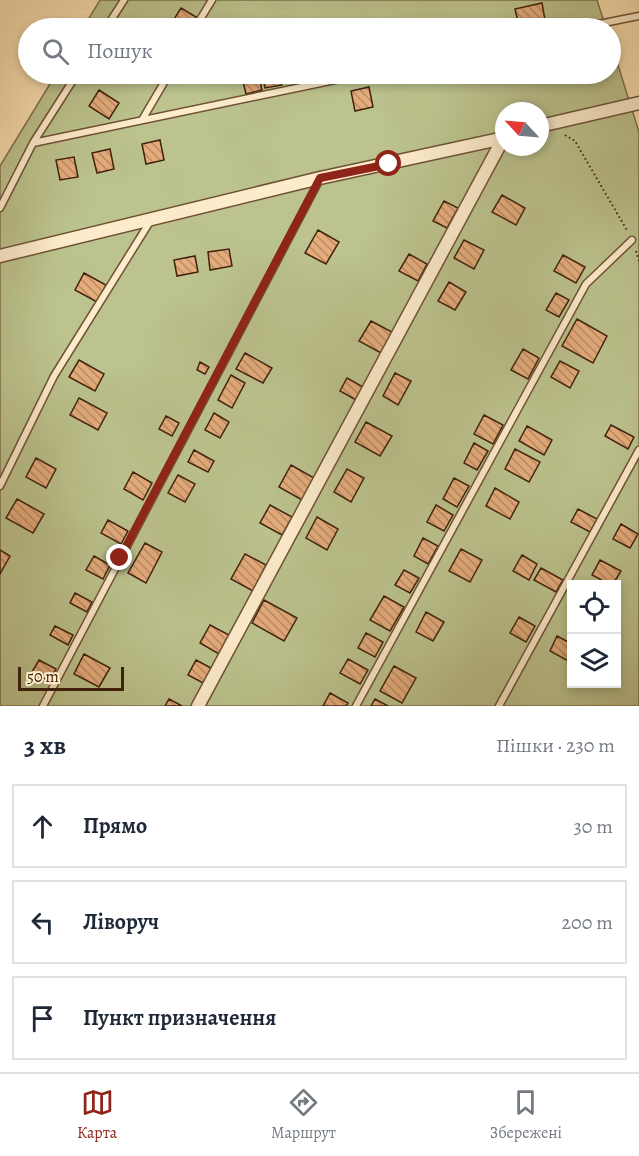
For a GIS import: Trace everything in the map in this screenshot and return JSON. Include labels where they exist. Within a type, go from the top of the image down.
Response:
[{"type":"street","points":[[549,124],[639,103]]},
{"type":"street","points":[[0,256],[320,178],[495,140]]},
{"type":"street","points":[[198,706],[495,153]]},
{"type":"lane","points":[[112,18],[124,0]]},
{"type":"lane","points":[[201,18],[212,0]]},
{"type":"lane","points":[[621,20],[639,16]]},
{"type":"lane","points":[[0,208],[33,143],[71,84]]},
{"type":"lane","points":[[142,120],[163,84]]},
{"type":"lane","points":[[33,143],[316,84]]},
{"type":"lane","points":[[43,706],[320,178]]},
{"type":"lane","points":[[0,486],[54,376],[151,219]]},
{"type":"lane","points":[[356,706],[586,284],[632,240]]},
{"type":"lane","points":[[499,706],[639,450]]},
{"type":"path","points":[[549,128],[575,141],[632,240],[639,261]]},
{"type":"green space","points":[[100,0],[597,0],[603,18],[89,18]]},
{"type":"green space","points":[[621,75],[639,132],[639,706],[0,706],[0,166],[50,84],[621,84]]},
{"type":"building","points":[[542,3],[545,18],[517,18],[515,9]]},
{"type":"building","points":[[181,8],[196,17],[195,18],[175,18]]},
{"type":"building","points":[[244,84],[260,84],[262,90],[246,94]]},
{"type":"building","points":[[264,84],[282,84],[282,85],[265,88]]},
{"type":"building","points":[[369,87],[373,107],[355,111],[351,91]]},
{"type":"building","points":[[99,90],[119,103],[109,119],[89,106]]},
{"type":"building","points":[[160,140],[164,160],[146,164],[142,144]]},
{"type":"building","points":[[110,149],[114,169],[97,173],[92,153]]},
{"type":"building","points":[[74,157],[78,177],[60,180],[56,160]]},
{"type":"building","points":[[502,195],[525,208],[516,225],[492,212]]},
{"type":"building","points":[[444,201],[458,208],[447,228],[433,221]]},
{"type":"building","points":[[318,230],[339,242],[326,264],[305,253]]},
{"type":"building","points":[[464,240],[484,250],[474,269],[454,258]]},
{"type":"building","points":[[229,249],[232,266],[210,270],[208,252]]},
{"type":"building","points":[[409,254],[427,264],[418,281],[399,271]]},
{"type":"building","points":[[563,255],[585,267],[576,283],[554,271]]},
{"type":"building","points":[[195,256],[198,272],[177,276],[174,260]]},
{"type":"building","points":[[84,273],[106,285],[97,302],[75,290]]},
{"type":"building","points":[[449,282],[466,292],[455,310],[438,301]]},
{"type":"building","points":[[556,293],[569,300],[559,317],[546,310]]},
{"type":"building","points":[[577,319],[607,336],[593,363],[562,346]]},
{"type":"building","points":[[371,321],[392,332],[381,353],[359,341]]},
{"type":"building","points":[[523,349],[539,358],[528,379],[511,370]]},
{"type":"building","points":[[245,353],[272,368],[263,383],[236,369]]},
{"type":"building","points":[[79,360],[104,374],[95,391],[69,377]]},
{"type":"building","points":[[560,361],[579,371],[570,388],[551,377]]},
{"type":"building","points":[[200,362],[209,367],[205,374],[197,370]]},
{"type":"building","points":[[395,373],[411,381],[398,405],[383,396]]},
{"type":"building","points":[[231,375],[245,383],[232,408],[218,400]]},
{"type":"building","points":[[347,378],[363,387],[356,400],[340,391]]},
{"type":"building","points":[[79,398],[107,413],[98,430],[70,415]]},
{"type":"building","points":[[214,413],[229,422],[220,438],[205,430]]},
{"type":"building","points":[[484,415],[503,425],[493,444],[474,434]]},
{"type":"building","points":[[166,416],[179,423],[172,436],[159,429]]},
{"type":"building","points":[[366,422],[392,436],[380,456],[355,442]]},
{"type":"building","points":[[611,425],[634,437],[628,449],[605,436]]},
{"type":"building","points":[[527,426],[552,440],[544,455],[519,441]]},
{"type":"building","points":[[474,443],[488,451],[477,470],[464,463]]},
{"type":"building","points":[[515,449],[540,462],[529,482],[505,469]]},
{"type":"building","points":[[194,450],[214,461],[208,472],[188,462]]},
{"type":"building","points":[[36,458],[56,469],[46,488],[26,477]]},
{"type":"building","points":[[291,465],[314,478],[302,500],[279,487]]},
{"type":"building","points":[[347,469],[364,478],[351,502],[334,492]]},
{"type":"building","points":[[133,472],[152,483],[143,500],[124,489]]},
{"type":"building","points":[[178,475],[195,484],[185,502],[168,493]]},
{"type":"building","points":[[454,478],[469,486],[457,507],[443,499]]},
{"type":"building","points":[[495,488],[519,502],[510,519],[486,506]]},
{"type":"building","points":[[17,499],[44,514],[33,533],[6,518]]},
{"type":"building","points":[[270,505],[292,517],[282,535],[260,523]]},
{"type":"building","points":[[436,505],[453,515],[444,531],[427,522]]},
{"type":"building","points":[[578,509],[597,519],[590,532],[571,522]]},
{"type":"building","points":[[317,517],[338,529],[327,550],[306,538]]},
{"type":"building","points":[[108,520],[128,531],[121,544],[101,533]]},
{"type":"building","points":[[621,524],[638,534],[630,548],[613,539]]},
{"type":"building","points":[[423,538],[438,546],[428,564],[414,556]]},
{"type":"building","points":[[145,543],[162,552],[146,583],[128,573]]},
{"type":"building","points":[[461,549],[482,560],[470,582],[449,571]]},
{"type":"building","points":[[0,550],[10,556],[0,574]]},
{"type":"building","points":[[245,554],[266,565],[253,591],[231,579]]},
{"type":"building","points":[[522,555],[537,564],[529,580],[513,571]]},
{"type":"building","points":[[94,556],[110,565],[103,579],[86,570]]},
{"type":"building","points":[[600,560],[621,571],[615,580],[601,580],[592,575]]},
{"type":"building","points":[[541,568],[563,580],[556,592],[534,580]]},
{"type":"building","points":[[404,570],[419,578],[410,593],[395,585]]},
{"type":"building","points":[[75,593],[92,602],[87,612],[70,603]]},
{"type":"building","points":[[384,596],[404,607],[390,631],[370,620]]},
{"type":"building","points":[[264,600],[297,618],[284,641],[252,623]]},
{"type":"building","points":[[426,612],[444,622],[433,641],[416,632]]},
{"type":"building","points":[[519,617],[535,626],[526,642],[510,633]]},
{"type":"building","points":[[210,625],[229,635],[219,654],[200,643]]},
{"type":"building","points":[[55,626],[73,635],[68,645],[50,635]]},
{"type":"building","points":[[366,633],[383,642],[375,657],[358,648]]},
{"type":"building","points":[[557,636],[567,641],[567,660],[550,651]]},
{"type":"building","points":[[84,654],[110,668],[99,687],[74,674]]},
{"type":"building","points":[[348,659],[368,670],[360,684],[340,673]]},
{"type":"building","points":[[39,660],[56,669],[49,681],[32,672]]},
{"type":"building","points":[[196,660],[213,669],[205,684],[188,675]]},
{"type":"building","points":[[394,666],[416,678],[402,703],[380,691]]},
{"type":"building","points":[[330,693],[348,703],[346,706],[323,706]]},
{"type":"building","points":[[169,699],[182,706],[165,706]]},
{"type":"building","points":[[375,699],[388,706],[371,706]]},
{"type":"route","points":[[120,558],[320,178],[389,164]]}]
